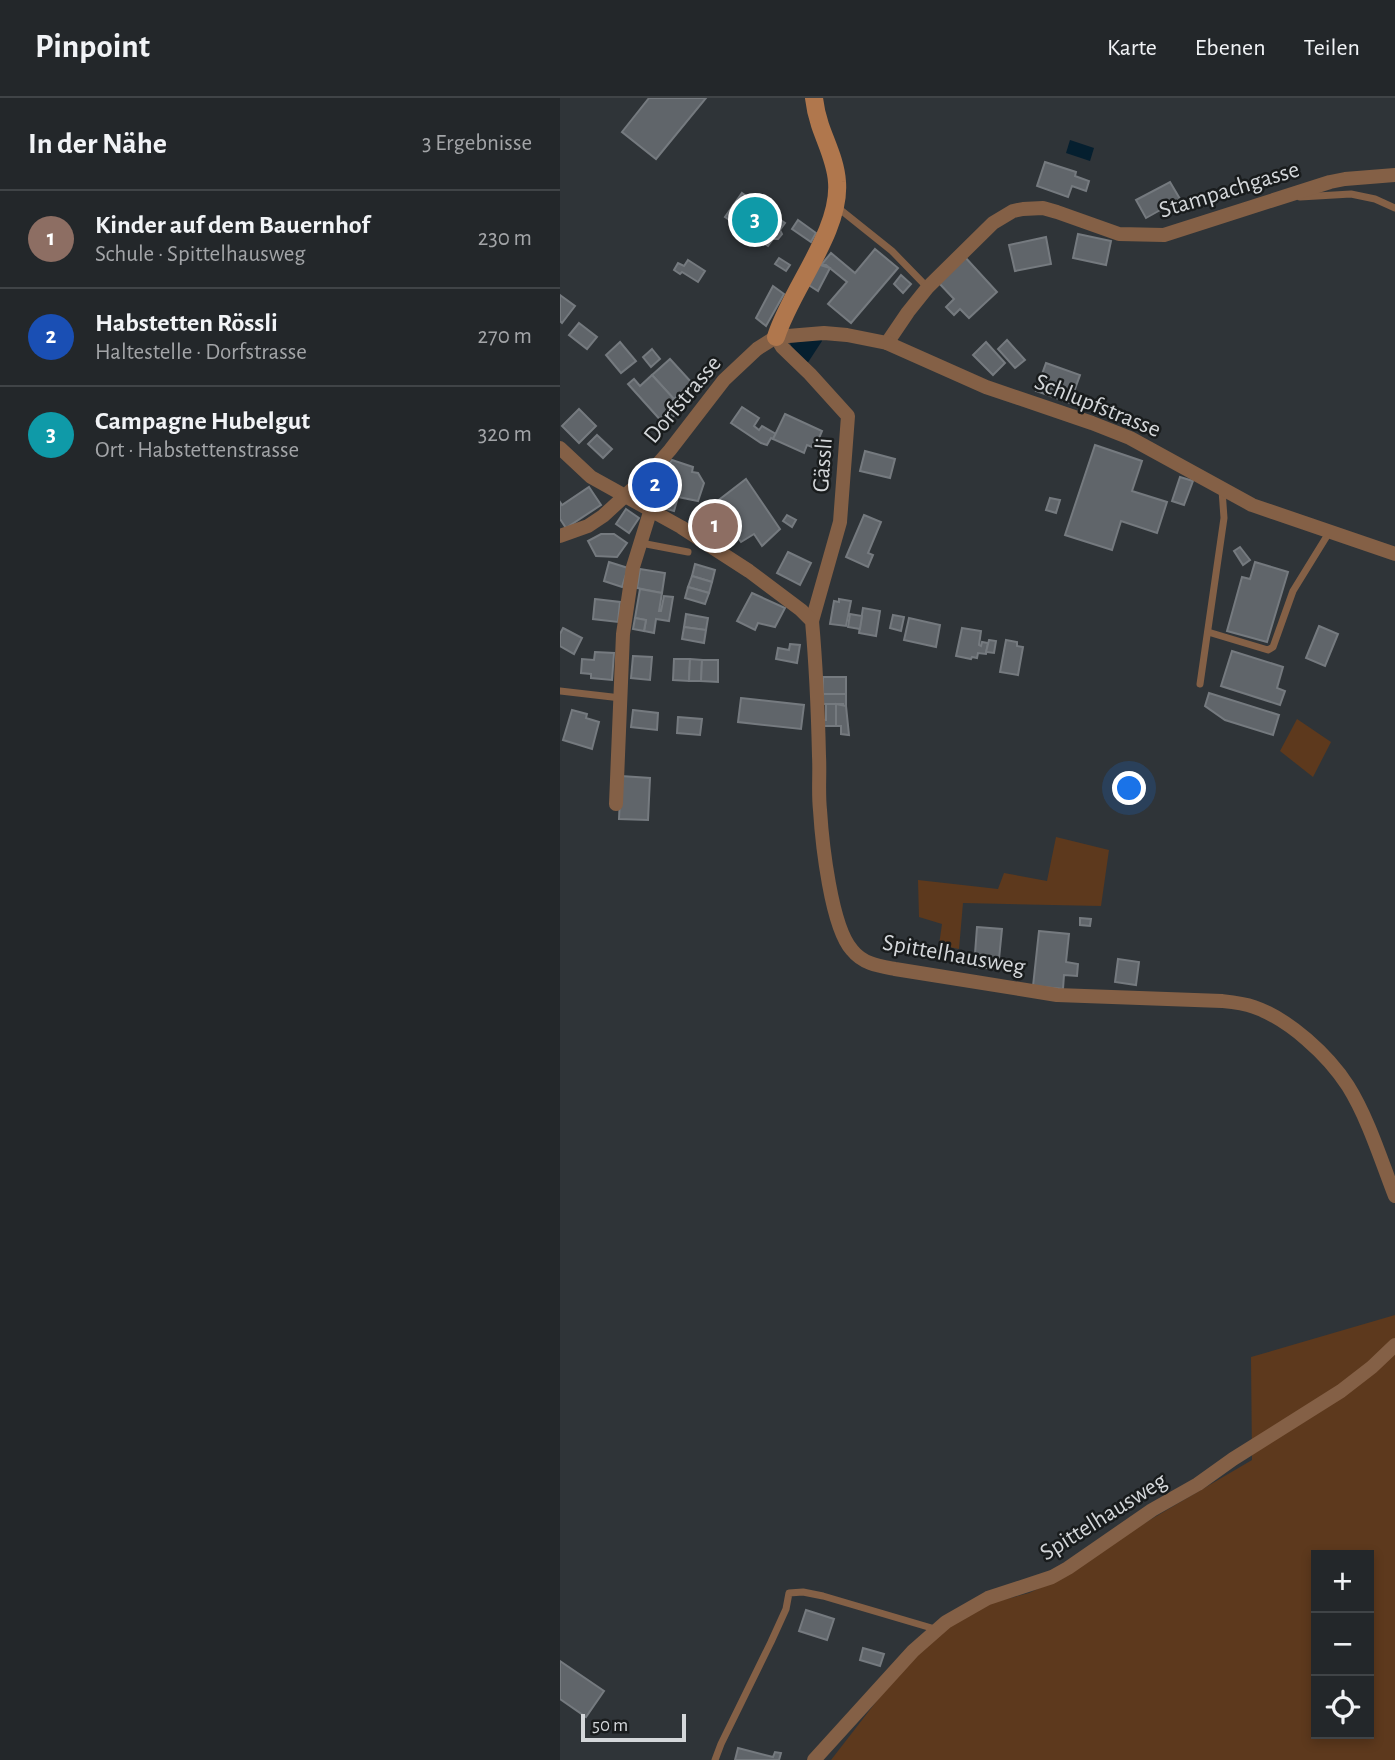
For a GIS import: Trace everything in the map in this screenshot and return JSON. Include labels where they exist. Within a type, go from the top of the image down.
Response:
[{"type":"street","points":[[776,337],[784,314],[828,230],[835,206],[836,172],[818,121],[814,98]]},
{"type":"street","name":"Stampachgasse","points":[[887,343],[928,287],[993,223],[1013,211],[1043,208],[1119,234],[1164,235],[1345,179],[1395,175]]},
{"type":"street","name":"Schlupfstrasse","points":[[776,337],[824,333],[887,343],[986,387],[1130,438],[1252,506],[1395,554]]},
{"type":"street","name":"Dorfstrasse","points":[[560,536],[603,516],[650,473],[724,380],[757,349],[776,337]]},
{"type":"street","name":"Gässli","points":[[776,337],[782,347],[848,416],[840,522],[812,621]]},
{"type":"street","points":[[560,448],[591,477],[651,509],[749,571],[812,621]]},
{"type":"street","points":[[616,804],[623,634],[634,567],[651,509]]},
{"type":"street","name":"Spittelhausweg","points":[[812,621],[820,809],[828,875],[842,935],[859,958],[874,965],[895,969],[1057,995],[1222,1001],[1267,1012],[1289,1025],[1313,1045],[1349,1087],[1395,1196]]},
{"type":"street","name":"Spittelhausweg","points":[[814,1760],[936,1629],[979,1602],[1052,1577],[1068,1568],[1153,1510],[1341,1391],[1395,1345]]},
{"type":"lane","points":[[1285,196],[1351,194],[1375,199],[1395,208]]},
{"type":"lane","points":[[835,206],[892,251],[928,287]]},
{"type":"lane","points":[[1200,684],[1224,518],[1222,490]]},
{"type":"lane","points":[[1208,632],[1268,650],[1273,647],[1293,591],[1330,531]]},
{"type":"lane","points":[[641,543],[688,552]]},
{"type":"lane","points":[[560,691],[621,698]]},
{"type":"lane","points":[[715,1760],[786,1609],[789,1593],[803,1592],[823,1596],[936,1629]]},
{"type":"shaded area","points":[[1297,719],[1331,742],[1313,777],[1280,751]]},
{"type":"shaded area","points":[[1056,837],[1109,850],[1101,906],[963,903],[959,949],[939,945],[942,924],[919,917],[918,880],[998,889],[1004,873],[1047,881]]},
{"type":"shaded area","points":[[1395,1315],[1395,1760],[831,1760],[893,1680],[936,1632],[980,1606],[1029,1593],[1065,1576],[1143,1524],[1252,1460],[1251,1357]]},
{"type":"water","points":[[1070,140],[1094,148],[1090,161],[1066,153]]},
{"type":"water","points":[[821,339],[805,367],[796,358],[790,343]]},
{"type":"building","points":[[649,98],[706,98],[656,159],[622,132]]},
{"type":"building","points":[[1045,162],[1076,172],[1075,176],[1089,181],[1086,191],[1072,186],[1068,197],[1037,186]]},
{"type":"building","points":[[1170,182],[1180,199],[1146,218],[1136,200]]},
{"type":"building","points":[[742,193],[785,223],[780,230],[782,234],[768,246],[725,217]]},
{"type":"building","points":[[798,220],[816,233],[811,242],[792,229]]},
{"type":"building","points":[[1078,234],[1111,241],[1106,265],[1073,258]]},
{"type":"building","points":[[1046,237],[1051,264],[1015,271],[1009,245]]},
{"type":"building","points":[[875,249],[898,268],[851,323],[828,304],[847,282],[826,265],[821,265],[831,253],[855,273]]},
{"type":"building","points":[[964,256],[997,292],[969,318],[960,309],[954,315],[946,307],[954,299],[937,281]]},
{"type":"building","points":[[779,258],[790,265],[786,271],[775,264]]},
{"type":"building","points":[[688,260],[705,271],[698,282],[674,270],[678,263],[684,266]]},
{"type":"building","points":[[817,264],[830,268],[818,291],[807,284]]},
{"type":"building","points":[[901,275],[911,284],[903,293],[894,284]]},
{"type":"building","points":[[773,286],[784,294],[766,326],[756,318]]},
{"type":"building","points":[[560,295],[575,306],[562,323],[560,321]]},
{"type":"building","points":[[579,323],[597,337],[587,349],[569,335]]},
{"type":"building","points":[[1007,340],[1025,360],[1015,368],[998,349]]},
{"type":"building","points":[[620,342],[636,361],[621,373],[606,355]]},
{"type":"building","points":[[986,342],[1005,363],[993,375],[973,355]]},
{"type":"building","points":[[652,349],[660,359],[651,367],[643,357]]},
{"type":"building","points":[[670,359],[692,383],[674,399],[652,375]]},
{"type":"building","points":[[1046,363],[1080,375],[1070,403],[1036,391]]},
{"type":"building","points":[[652,375],[674,399],[666,405],[675,415],[664,424],[628,384],[634,379],[640,386]]},
{"type":"building","points":[[742,407],[759,418],[754,426],[759,430],[762,426],[776,434],[767,445],[731,423]]},
{"type":"building","points":[[579,409],[596,426],[579,443],[562,426]]},
{"type":"building","points":[[785,414],[822,431],[815,448],[807,445],[804,453],[773,439]]},
{"type":"building","points":[[597,435],[612,449],[603,458],[588,444]]},
{"type":"building","points":[[1095,445],[1142,461],[1132,491],[1167,502],[1157,533],[1121,521],[1112,550],[1065,535]]},
{"type":"building","points":[[865,451],[895,459],[890,478],[860,471]]},
{"type":"building","points":[[672,460],[693,467],[692,472],[698,473],[704,483],[698,501],[678,497],[674,511],[653,505],[662,473]]},
{"type":"building","points":[[1180,477],[1193,481],[1184,505],[1172,501]]},
{"type":"building","points":[[746,479],[780,529],[762,546],[754,534],[741,542],[733,531],[712,545],[694,519]]},
{"type":"building","points":[[589,487],[601,505],[566,528],[560,519],[560,502],[562,505]]},
{"type":"building","points":[[1050,498],[1060,500],[1056,513],[1046,510]]},
{"type":"building","points":[[626,509],[639,518],[629,533],[616,524]]},
{"type":"building","points":[[787,515],[796,520],[792,527],[783,521]]},
{"type":"building","points":[[864,515],[881,522],[868,553],[873,555],[868,567],[846,557]]},
{"type":"building","points":[[601,534],[614,534],[627,543],[617,557],[596,556],[588,541]]},
{"type":"building","points":[[1240,547],[1250,560],[1243,565],[1234,551]]},
{"type":"building","points":[[788,552],[811,563],[800,585],[777,573]]},
{"type":"building","points":[[609,562],[628,568],[622,587],[604,581]]},
{"type":"building","points":[[1255,562],[1288,572],[1267,642],[1227,631],[1242,577],[1250,579]]},
{"type":"building","points":[[695,564],[715,570],[712,582],[692,576]]},
{"type":"building","points":[[640,569],[665,573],[662,593],[637,588]]},
{"type":"building","points":[[692,576],[712,582],[709,593],[688,587]]},
{"type":"building","points":[[688,587],[709,593],[705,604],[685,598]]},
{"type":"building","points":[[640,589],[662,593],[659,611],[664,596],[673,597],[669,621],[656,619],[654,633],[644,631],[646,620],[635,618]]},
{"type":"building","points":[[752,593],[785,608],[775,627],[758,623],[755,630],[737,621]]},
{"type":"building","points":[[595,599],[620,602],[618,622],[593,619]]},
{"type":"building","points":[[839,599],[851,601],[846,626],[830,624],[834,601],[839,602]]},
{"type":"building","points":[[863,608],[880,611],[876,636],[859,633]]},
{"type":"building","points":[[686,614],[708,618],[706,630],[684,627]]},
{"type":"building","points":[[850,614],[862,616],[860,629],[848,627]]},
{"type":"building","points":[[893,615],[904,617],[901,631],[890,628]]},
{"type":"building","points":[[635,618],[646,620],[644,631],[633,629]]},
{"type":"building","points":[[909,618],[940,625],[936,647],[904,640]]},
{"type":"building","points":[[1319,626],[1338,634],[1325,666],[1306,658]]},
{"type":"building","points":[[684,627],[706,630],[704,643],[682,639]]},
{"type":"building","points":[[563,628],[582,638],[574,654],[560,646]]},
{"type":"building","points":[[962,628],[981,631],[979,645],[981,646],[982,642],[988,643],[986,654],[978,653],[977,658],[971,659],[956,656]]},
{"type":"building","points":[[989,640],[996,641],[994,653],[986,652]]},
{"type":"building","points":[[1006,640],[1017,642],[1017,646],[1023,647],[1018,675],[1000,672]]},
{"type":"building","points":[[790,644],[800,645],[797,663],[776,659],[778,648],[789,650]]},
{"type":"building","points":[[1232,651],[1283,667],[1277,688],[1285,691],[1280,705],[1221,686]]},
{"type":"building","points":[[595,652],[614,653],[612,680],[591,678],[591,674],[581,673],[582,659],[594,660]]},
{"type":"building","points":[[633,656],[652,657],[650,680],[631,678]]},
{"type":"building","points":[[674,659],[690,659],[689,681],[673,680]]},
{"type":"building","points":[[690,659],[702,660],[701,681],[689,681]]},
{"type":"building","points":[[702,660],[718,660],[718,682],[701,681]]},
{"type":"building","points":[[823,677],[846,677],[846,694],[823,694]]},
{"type":"building","points":[[1209,693],[1279,715],[1273,735],[1225,720],[1205,706]]},
{"type":"building","points":[[823,694],[846,694],[846,706],[823,704]]},
{"type":"building","points":[[741,698],[804,705],[801,729],[738,722]]},
{"type":"building","points":[[826,704],[836,704],[836,726],[824,726]]},
{"type":"building","points":[[836,704],[846,706],[849,735],[841,734],[841,726],[836,726]]},
{"type":"building","points":[[572,710],[587,714],[586,718],[599,722],[592,749],[563,740]]},
{"type":"building","points":[[633,710],[658,713],[657,730],[631,727]]},
{"type":"building","points":[[678,717],[702,719],[700,735],[677,733]]},
{"type":"building","points":[[621,776],[650,778],[648,820],[619,819]]},
{"type":"building","points":[[1080,918],[1091,919],[1090,926],[1080,925]]},
{"type":"building","points":[[977,927],[1002,929],[998,969],[974,967]]},
{"type":"building","points":[[1039,931],[1069,934],[1066,962],[1078,964],[1077,976],[1064,975],[1063,989],[1033,986]]},
{"type":"building","points":[[1118,959],[1139,962],[1136,985],[1115,982]]},
{"type":"building","points":[[806,1610],[834,1619],[827,1640],[799,1631]]},
{"type":"building","points":[[863,1648],[884,1654],[880,1666],[860,1660]]},
{"type":"building","points":[[560,1661],[604,1691],[586,1717],[560,1699]]},
{"type":"building","points":[[738,1748],[773,1757],[775,1752],[781,1753],[779,1760],[735,1760]]},
{"type":"place","name":"Campagne Hubelgut","points":[[755,220]]},
{"type":"place","name":"Habstetten Rössli","points":[[655,485]]},
{"type":"place","name":"Kinder auf dem Bauernhof","points":[[715,526]]}]
